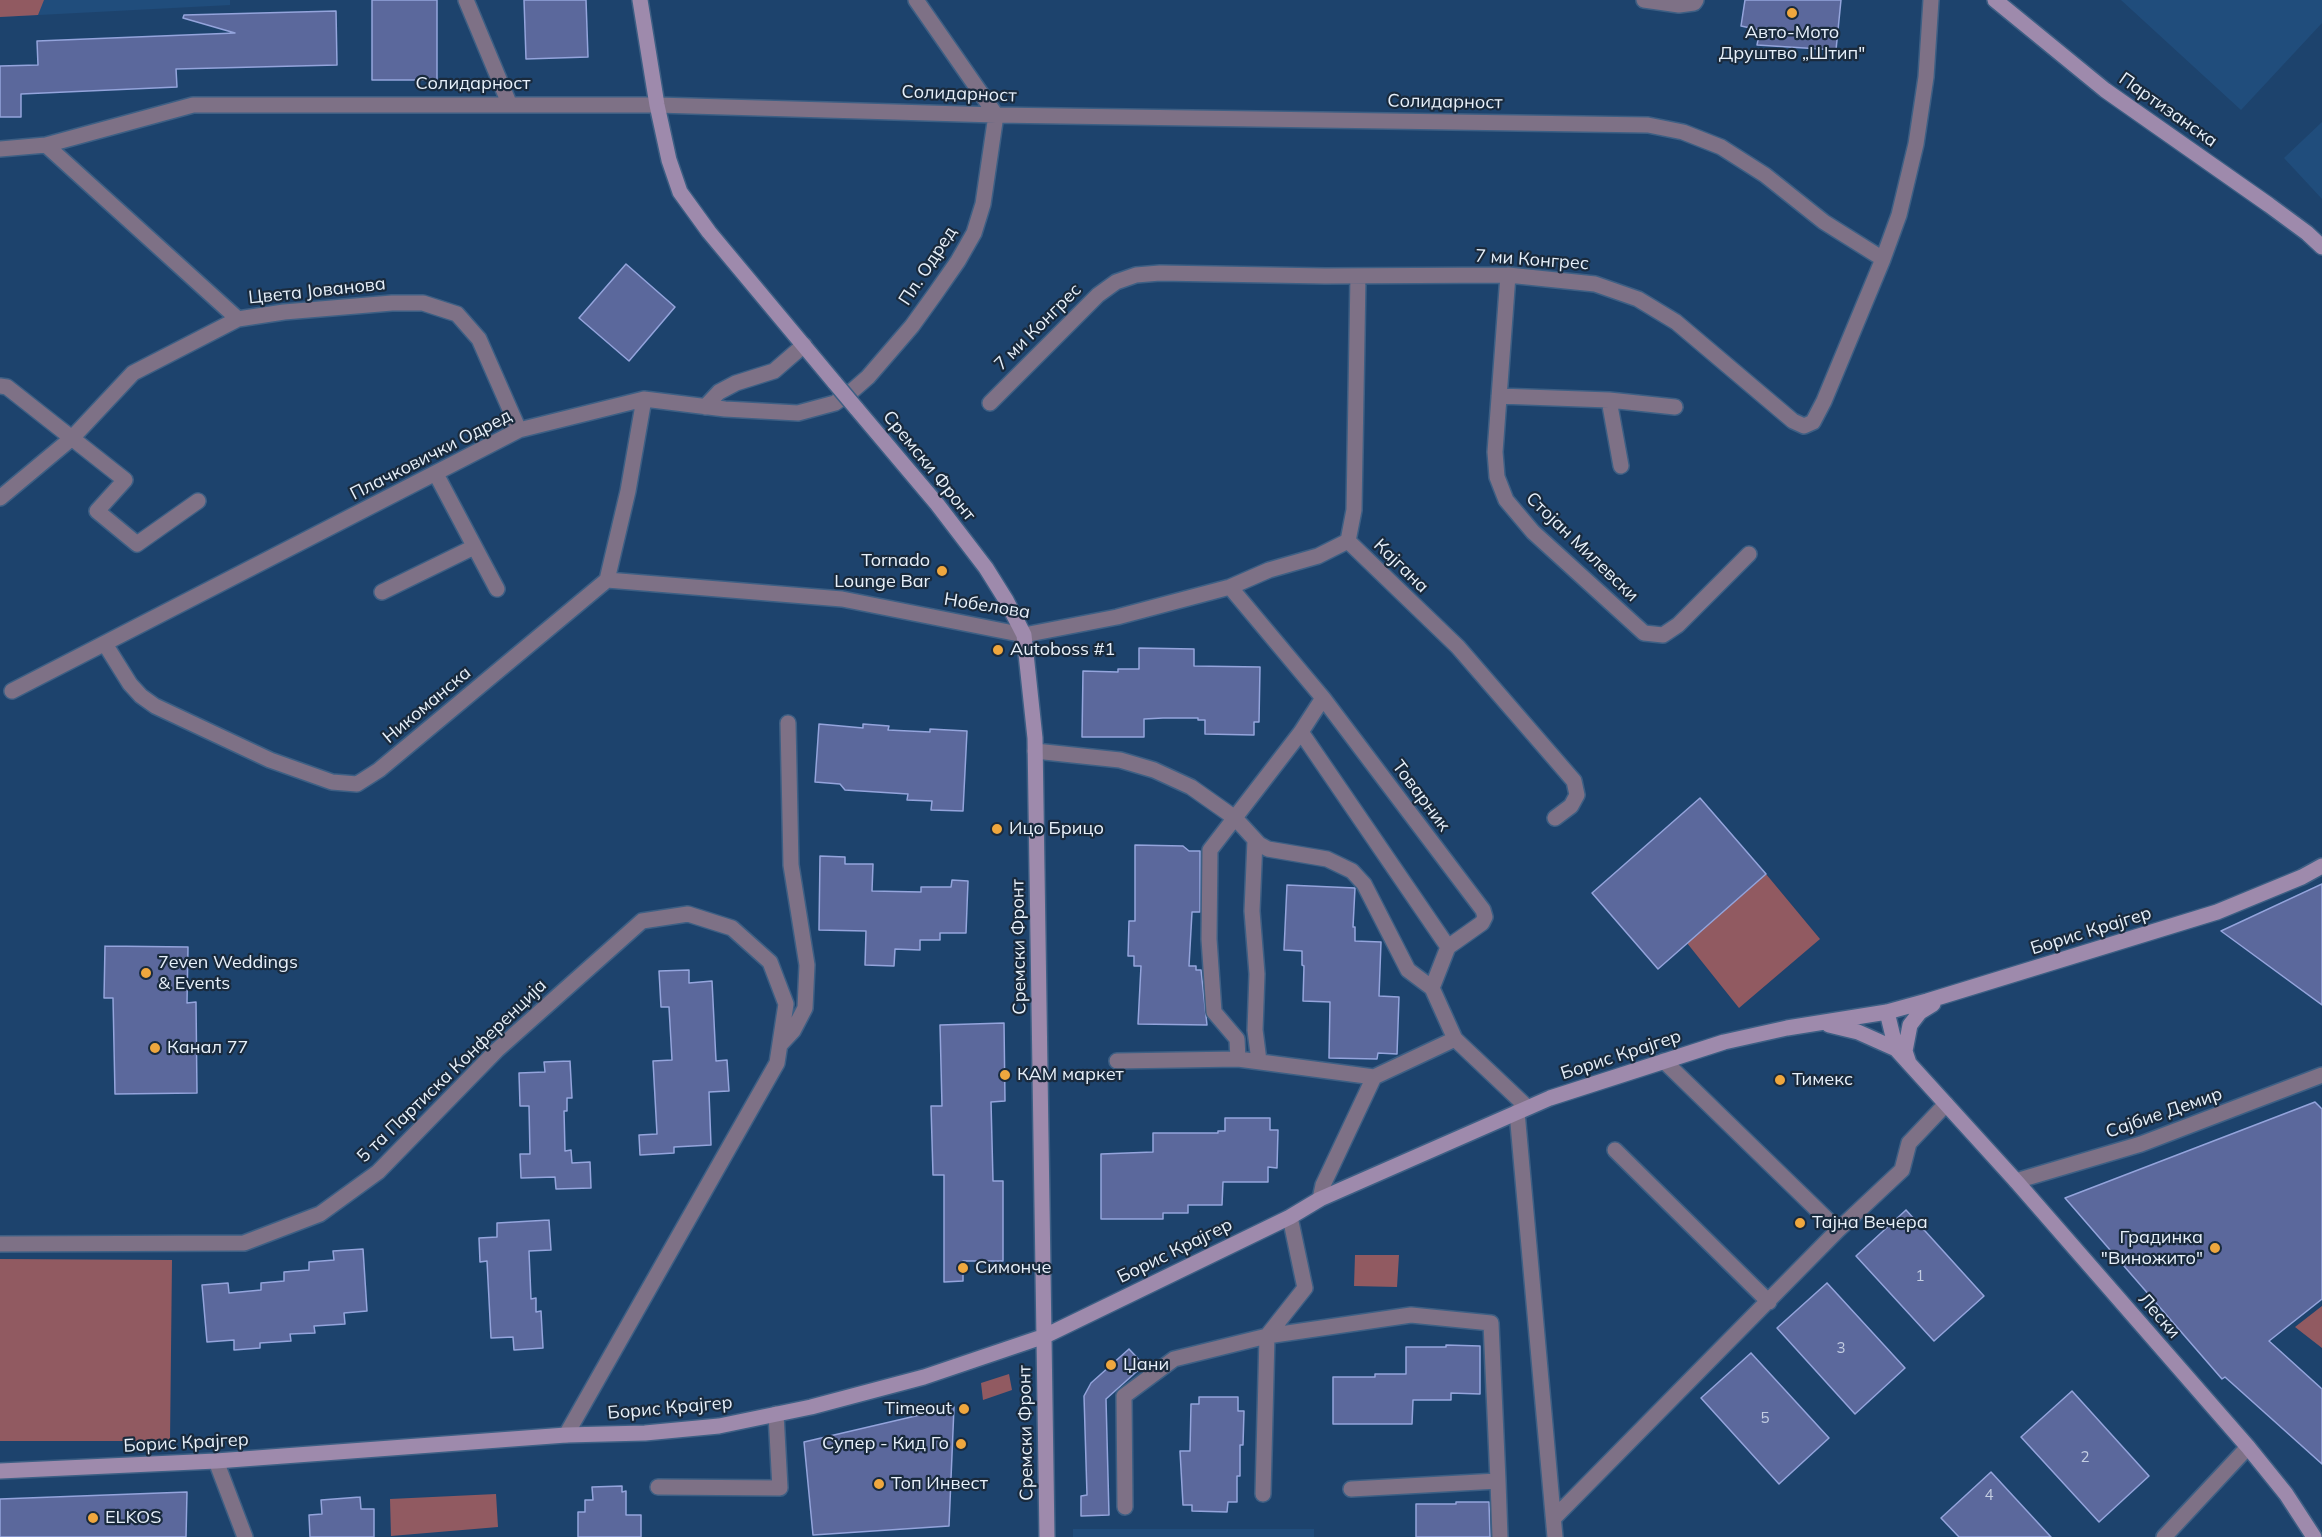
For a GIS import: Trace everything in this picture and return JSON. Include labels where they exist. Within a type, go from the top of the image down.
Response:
[{"type":"street","points":[[466,0],[509,103]]},
{"type":"street","points":[[640,0],[657,105],[669,160],[680,192],[709,232],[804,345],[774,371],[736,383],[719,392],[705,407]]},
{"type":"street","points":[[916,0],[996,115]]},
{"type":"street","points":[[1644,0],[1678,5],[1694,3],[1696,0]]},
{"type":"street","name":"7 ми Конгрес","points":[[990,403],[1098,295],[1116,282],[1136,276],[1160,273],[1358,276],[1508,275],[1595,284],[1638,299],[1676,322],[1793,421],[1804,426],[1813,422],[1824,401],[1899,215],[1916,144],[1926,77],[1931,0]]},
{"type":"street","name":"Партизанска","points":[[1995,0],[2105,90],[2269,205],[2307,233],[2322,248]]},
{"type":"street","name":"Солидарност","points":[[0,149],[46,145],[193,105],[509,103],[657,105],[996,115],[1648,125],[1683,132],[1722,147],[1765,175],[1824,222],[1883,259]]},
{"type":"street","name":"Пл. Одред","points":[[885,357],[936,294],[974,233],[983,204],[996,115]]},
{"type":"street","points":[[46,145],[238,319]]},
{"type":"street","name":"Стојан Милевски","points":[[1508,275],[1499,396],[1497,477],[1506,500],[1533,532],[1644,633],[1663,635],[1678,625],[1749,554]]},
{"type":"street","name":"Кајгана","points":[[1358,276],[1354,510],[1348,541],[1458,646],[1574,780],[1577,795],[1572,806],[1555,818]]},
{"type":"street","name":"Цвета Јованова","points":[[0,498],[72,438],[133,373],[238,319],[392,303],[423,303],[457,314],[479,339],[519,430]]},
{"type":"street","name":"Сремски Фронт","points":[[804,345],[937,504],[986,568],[1024,635],[1035,751],[1047,1537]]},
{"type":"street","name":"Плачковички Одред","points":[[12,691],[519,430],[644,399],[705,407],[798,412],[836,403],[852,391],[885,357]]},
{"type":"street","points":[[0,386],[7,387],[125,480],[97,511],[137,544],[198,501]]},
{"type":"street","points":[[1499,396],[1609,400],[1675,406]]},
{"type":"street","points":[[608,580],[628,491],[644,399]]},
{"type":"street","points":[[1609,400],[1621,466]]},
{"type":"street","points":[[436,474],[497,589]]},
{"type":"street","name":"Нобелова","points":[[608,580],[842,599],[1024,635],[1117,617],[1230,587],[1269,570],[1318,556],[1348,541]]},
{"type":"street","points":[[382,592],[474,547]]},
{"type":"street","name":"Никоманска","points":[[105,644],[130,684],[155,706],[270,760],[332,782],[357,784],[379,770],[608,580]]},
{"type":"street","name":"Товарник","points":[[1230,587],[1323,698],[1483,910],[1485,917],[1482,922],[1448,947]]},
{"type":"street","points":[[1238,1059],[1237,1039],[1214,1012],[1209,939],[1210,850],[1302,732],[1323,698]]},
{"type":"street","points":[[780,1046],[793,1031],[805,1008],[807,965],[791,865],[788,723]]},
{"type":"street","points":[[1302,732],[1448,947],[1432,988]]},
{"type":"street","points":[[1035,751],[1120,760],[1154,770],[1191,788],[1234,818],[1255,840],[1268,849],[1328,859],[1352,871],[1364,884],[1408,970],[1432,988],[1455,1039],[1522,1109],[1556,1537]]},
{"type":"street","points":[[1255,840],[1252,911],[1257,974],[1255,1030],[1259,1061]]},
{"type":"street","name":"Борис Крајгер","points":[[0,1471],[216,1461],[567,1435],[645,1433],[719,1426],[812,1407],[924,1377],[1045,1336],[1290,1216],[1320,1199],[1522,1109],[1724,1042],[1787,1028],[1889,1011],[1949,995],[2217,912],[2302,877],[2322,866]]},
{"type":"street","name":"5 та Партиска Конференција","points":[[0,1244],[244,1243],[320,1214],[378,1172],[497,1050],[642,921],[688,914],[732,928],[770,962],[786,1004],[777,1063],[567,1435]]},
{"type":"street","points":[[1821,1023],[1858,1032],[1902,1055],[1905,1051],[1910,1025],[1920,1012],[1949,995]]},
{"type":"street","name":"Лески","points":[[1889,1011],[1902,1055],[2016,1181],[2248,1447],[2286,1494],[2314,1537]]},
{"type":"street","points":[[1432,1050],[1447,1021]]},
{"type":"street","points":[[1117,1061],[1238,1059],[1374,1077],[1455,1039]]},
{"type":"street","points":[[1665,1061],[1839,1230]]},
{"type":"street","name":"Сајбие Демир","points":[[2016,1181],[2141,1144],[2322,1075]]},
{"type":"street","points":[[1320,1199],[1323,1185],[1374,1077]]},
{"type":"street","points":[[1554,1518],[1839,1230],[1902,1170],[1909,1143],[1946,1104]]},
{"type":"street","points":[[1615,1150],[1769,1302]]},
{"type":"street","points":[[1263,1494],[1267,1336],[1305,1288],[1290,1216]]},
{"type":"street","points":[[1125,1507],[1124,1396],[1174,1359],[1267,1336],[1411,1316],[1491,1323],[1500,1537]]},
{"type":"street","points":[[658,1487],[780,1488],[776,1414]]},
{"type":"street","points":[[2164,1537],[2248,1447]]},
{"type":"street","points":[[216,1461],[245,1537]]},
{"type":"street","points":[[1351,1489],[1498,1481]]},
{"type":"shaded area","points":[[0,0],[230,0],[230,5],[0,17]]},
{"type":"shaded area","points":[[0,0],[44,0],[38,15],[0,17]]},
{"type":"shaded area","points":[[2121,0],[2322,0],[2322,23],[2241,110]]},
{"type":"shaded area","points":[[2322,122],[2322,199],[2284,158]]},
{"type":"shaded area","points":[[1766,874],[1820,939],[1739,1008],[1687,943]]},
{"type":"shaded area","points":[[1355,1255],[1399,1255],[1397,1287],[1354,1286]]},
{"type":"shaded area","points":[[0,1259],[172,1260],[170,1441],[0,1441]]},
{"type":"shaded area","points":[[2322,1306],[2322,1348],[2295,1327]]},
{"type":"shaded area","points":[[1009,1374],[1012,1390],[983,1400],[981,1383]]},
{"type":"shaded area","points":[[496,1494],[498,1527],[391,1536],[390,1499]]},
{"type":"shaded area","points":[[1073,1529],[1314,1529],[1314,1537],[1073,1537]]},
{"type":"building","points":[[372,0],[437,0],[437,80],[372,80]]},
{"type":"building","points":[[524,0],[586,0],[588,57],[526,59]]},
{"type":"building","name":"Авто-Мото Друштво „Штип\"","points":[[1745,0],[1841,0],[1836,50],[1757,45],[1760,30],[1741,26]]},
{"type":"building","points":[[336,11],[337,65],[176,69],[177,87],[21,94],[21,117],[0,117],[0,66],[38,65],[37,41],[235,33],[183,18],[184,15]]},
{"type":"building","points":[[626,264],[675,307],[629,361],[579,318]]},
{"type":"building","points":[[1139,648],[1194,649],[1194,666],[1260,667],[1259,722],[1254,722],[1254,735],[1205,734],[1205,720],[1163,718],[1144,719],[1144,737],[1082,737],[1083,671],[1118,672],[1118,669],[1139,669]]},
{"type":"building","points":[[819,724],[863,728],[863,724],[889,726],[888,730],[930,732],[930,729],[967,731],[963,811],[931,810],[932,801],[907,800],[908,794],[845,790],[840,784],[815,782]]},
{"type":"building","points":[[1700,798],[1766,874],[1658,969],[1592,893]]},
{"type":"building","points":[[1135,845],[1183,846],[1189,851],[1200,851],[1200,912],[1192,912],[1189,966],[1196,966],[1196,970],[1201,970],[1207,1025],[1138,1024],[1141,966],[1134,966],[1134,956],[1128,956],[1129,921],[1135,921]]},
{"type":"building","points":[[820,856],[845,857],[845,864],[873,864],[872,891],[921,892],[921,887],[951,887],[952,880],[968,881],[966,933],[940,933],[940,940],[920,940],[920,950],[895,949],[894,966],[865,965],[866,931],[819,930]]},
{"type":"building","points":[[2322,884],[2322,1005],[2221,931]]},
{"type":"building","points":[[1287,885],[1355,888],[1353,927],[1355,927],[1355,941],[1381,942],[1379,996],[1399,997],[1397,1054],[1378,1053],[1377,1059],[1329,1058],[1330,1002],[1303,1001],[1302,951],[1284,950]]},
{"type":"building","name":"Канал 77","points":[[105,946],[188,947],[187,1003],[196,1002],[197,1093],[115,1094],[113,998],[104,998]]},
{"type":"building","points":[[689,970],[689,983],[712,981],[716,1061],[727,1060],[729,1091],[709,1092],[711,1145],[674,1147],[674,1153],[640,1155],[639,1135],[657,1134],[653,1061],[672,1060],[669,1007],[661,1007],[659,971]]},
{"type":"building","points":[[1004,1023],[1005,1101],[991,1102],[993,1181],[1003,1181],[1003,1261],[963,1261],[963,1281],[944,1282],[944,1175],[933,1175],[931,1106],[942,1106],[940,1025]]},
{"type":"building","points":[[570,1061],[572,1098],[567,1098],[567,1111],[564,1111],[565,1151],[571,1150],[572,1163],[590,1162],[591,1188],[556,1189],[555,1177],[521,1178],[520,1154],[530,1154],[529,1106],[520,1106],[519,1073],[545,1072],[544,1062]]},
{"type":"building","name":"Градинка \"Виножито\"","points":[[2315,1102],[2322,1109],[2322,1299],[2269,1341],[2322,1389],[2322,1464],[2225,1377],[2222,1379],[2065,1198]]},
{"type":"building","points":[[1225,1118],[1270,1118],[1270,1130],[1278,1130],[1277,1168],[1268,1167],[1268,1182],[1223,1182],[1222,1205],[1188,1205],[1188,1213],[1163,1213],[1163,1219],[1101,1219],[1101,1154],[1153,1152],[1153,1133],[1218,1133],[1218,1131],[1225,1131]]},
{"type":"building","points":[[1906,1210],[1984,1296],[1934,1341],[1856,1256]]},
{"type":"building","points":[[549,1220],[551,1250],[529,1251],[531,1299],[536,1298],[536,1312],[541,1311],[543,1348],[514,1350],[513,1337],[491,1338],[487,1261],[480,1262],[479,1238],[497,1237],[497,1223]]},
{"type":"building","points":[[363,1249],[367,1311],[344,1313],[345,1324],[314,1326],[315,1333],[290,1334],[291,1341],[260,1343],[260,1348],[234,1350],[234,1340],[207,1342],[202,1285],[228,1283],[229,1293],[261,1290],[261,1283],[284,1281],[284,1272],[309,1270],[309,1262],[334,1260],[333,1251]]},
{"type":"building","points":[[1827,1283],[1905,1368],[1855,1414],[1777,1328]]},
{"type":"building","points":[[1446,1345],[1480,1346],[1480,1394],[1451,1393],[1451,1400],[1413,1400],[1412,1424],[1333,1424],[1333,1377],[1406,1374],[1406,1347],[1446,1347]]},
{"type":"building","points":[[1129,1349],[1144,1365],[1106,1399],[1109,1515],[1081,1516],[1081,1496],[1087,1495],[1084,1396],[1091,1383]]},
{"type":"building","points":[[1751,1353],[1829,1438],[1779,1484],[1701,1398]]},
{"type":"building","points":[[2072,1391],[2149,1476],[2099,1522],[2021,1437]]},
{"type":"building","points":[[1199,1397],[1238,1397],[1238,1411],[1244,1411],[1243,1445],[1240,1445],[1240,1476],[1237,1476],[1237,1502],[1228,1502],[1227,1512],[1192,1511],[1192,1505],[1183,1505],[1180,1451],[1190,1451],[1191,1404],[1199,1404]]},
{"type":"building","name":"Топ Инвест","points":[[954,1407],[949,1526],[813,1535],[804,1442]]},
{"type":"building","points":[[1991,1472],[2051,1537],[1959,1537],[1941,1518]]},
{"type":"building","points":[[622,1486],[622,1492],[626,1491],[626,1515],[641,1515],[641,1537],[578,1537],[578,1512],[585,1512],[585,1500],[593,1500],[592,1487]]},
{"type":"building","name":"ELKOS","points":[[187,1492],[186,1537],[0,1537],[0,1499]]},
{"type":"building","points":[[360,1497],[361,1509],[374,1509],[374,1537],[310,1537],[309,1515],[322,1514],[321,1500]]},
{"type":"building","points":[[1456,1502],[1489,1502],[1490,1537],[1416,1537],[1416,1504],[1456,1504]]},
{"type":"place","name":"Авто-Мото Друштво „Штип\"","points":[[1792,13]]},
{"type":"place","name":"Tornado Lounge Bar","points":[[942,571]]},
{"type":"place","name":"Autoboss #1","points":[[998,650]]},
{"type":"place","name":"Ицо Брицо","points":[[997,829]]},
{"type":"place","name":"7even Weddings & Events","points":[[146,973]]},
{"type":"place","name":"Канал 77","points":[[155,1048]]},
{"type":"place","name":"КАМ маркет","points":[[1005,1075]]},
{"type":"place","name":"Тимекс","points":[[1780,1080]]},
{"type":"place","name":"Тајна Вечера","points":[[1800,1223]]},
{"type":"place","name":"Градинка \"Виножито\"","points":[[2215,1248]]},
{"type":"place","name":"Симонче","points":[[963,1268]]},
{"type":"place","name":"Џани","points":[[1111,1365]]},
{"type":"place","name":"Timeout","points":[[964,1409]]},
{"type":"place","name":"Супер - Кид Го","points":[[961,1444]]},
{"type":"place","name":"Топ Инвест","points":[[879,1484]]},
{"type":"place","name":"ELKOS","points":[[93,1518]]}]
